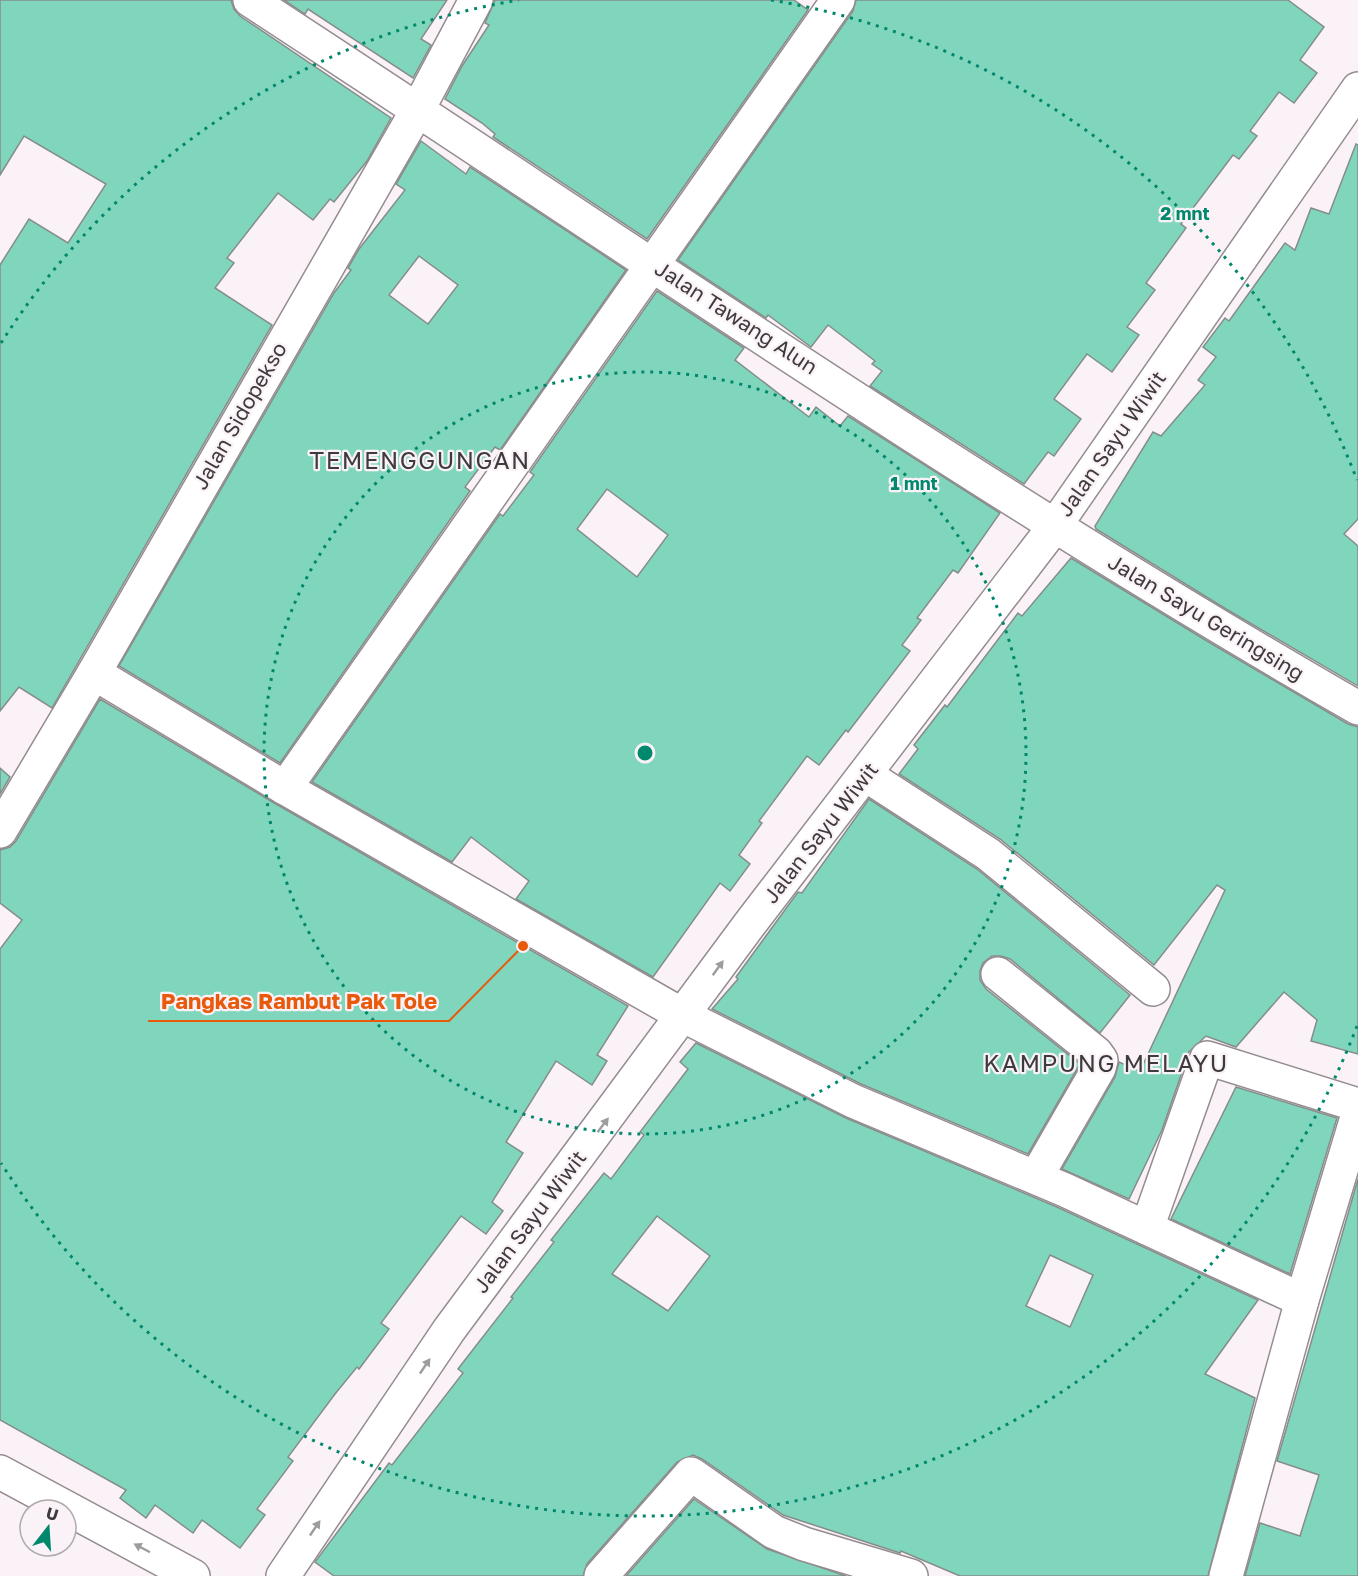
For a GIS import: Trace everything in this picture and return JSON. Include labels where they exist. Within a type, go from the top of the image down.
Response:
[{"type":"street","name":"Jalan Tawang Alun","points":[[250,0],[1054,527]]},
{"type":"street","name":"Jalan Sidopekso","points":[[0,831],[94,673],[418,109],[476,0]]},
{"type":"street","points":[[285,788],[838,0]]},
{"type":"street","name":"Jalan Sayu Wiwit","points":[[283,1576],[449,1330],[684,1016],[749,925],[1054,527],[1358,89]]},
{"type":"street","name":"Jalan Sayu Geringsing","points":[[1054,527],[1358,708]]},
{"type":"street","points":[[94,673],[285,788],[684,1016],[853,1101],[1036,1177],[1302,1300]]},
{"type":"street","points":[[866,775],[988,854],[1153,989]]},
{"type":"street","points":[[998,974],[1096,1053],[1101,1060],[1099,1068],[1036,1177]]},
{"type":"street","points":[[1147,1228],[1207,1058],[1358,1105]]},
{"type":"street","points":[[1233,1574],[1302,1300],[1358,1114]]},
{"type":"street","points":[[0,1472],[193,1576]]},
{"type":"street","points":[[601,1576],[691,1474],[774,1532],[804,1544],[911,1576]]},
{"type":"building","points":[[0,0],[231,0],[240,16],[391,118],[367,161],[334,202],[330,199],[313,220],[278,193],[227,258],[234,263],[215,288],[272,325],[52,708],[19,687],[0,711],[0,265],[29,219],[68,243],[106,184],[24,136],[0,175]]},
{"type":"building","points":[[284,0],[447,0],[421,39],[431,45],[413,78],[308,9],[305,14]]},
{"type":"building","points":[[495,0],[794,0],[808,10],[647,239],[493,137],[495,134],[482,123],[445,99],[462,66],[489,25],[485,23]]},
{"type":"building","points":[[856,0],[1288,0],[1324,27],[1300,60],[1317,73],[1294,103],[1279,92],[1250,131],[1257,136],[1239,159],[1233,155],[1181,224],[1186,228],[1146,283],[1155,290],[1127,327],[1139,335],[1112,372],[1087,354],[1054,399],[1081,419],[1054,456],[1048,452],[1024,484],[870,386],[882,371],[872,364],[875,361],[828,325],[811,347],[768,315],[766,318],[678,260],[853,11]]},
{"type":"building","points":[[421,141],[466,174],[470,167],[626,270],[500,450],[495,447],[465,487],[470,491],[280,763],[119,666],[334,293],[351,270],[348,268],[359,249],[405,190],[396,184]],"holes":[[[419,256],[458,285],[428,324],[389,295]]]},
{"type":"building","points":[[1356,144],[1358,145],[1358,519],[1344,534],[1358,546],[1358,686],[1226,609],[1096,529],[1095,526],[1153,432],[1161,436],[1205,385],[1198,380],[1216,357],[1203,347],[1225,318],[1229,321],[1285,243],[1295,250],[1311,208],[1329,214]]},
{"type":"building","points":[[657,291],[744,348],[735,360],[809,417],[816,407],[840,426],[848,416],[1000,513],[958,573],[953,570],[917,618],[921,620],[902,645],[910,651],[848,732],[846,730],[819,765],[807,756],[759,821],[762,823],[739,855],[750,864],[730,891],[720,883],[653,977],[516,899],[529,881],[471,837],[452,862],[312,782],[500,514],[503,516],[534,475],[530,472]],"holes":[[[607,489],[668,535],[637,577],[577,529]]]},
{"type":"building","points":[[1071,558],[1207,641],[1348,724],[1358,727],[1358,1054],[1311,1041],[1317,1020],[1284,992],[1236,1047],[1206,1036],[1189,1052],[1162,1130],[1129,1199],[1062,1169],[1115,1077],[1119,1062],[1140,1071],[1225,890],[1217,885],[1154,965],[1000,839],[899,774],[918,749],[914,745],[945,705],[947,707],[1018,613],[1022,616]]},
{"type":"building","points":[[100,699],[276,804],[628,1006],[597,1055],[607,1061],[592,1085],[556,1061],[506,1142],[523,1153],[492,1202],[503,1211],[486,1234],[461,1216],[381,1323],[389,1329],[359,1369],[357,1367],[335,1394],[288,1457],[293,1461],[257,1509],[265,1515],[240,1548],[202,1520],[193,1533],[155,1505],[146,1518],[120,1498],[126,1490],[0,1420],[0,949],[22,920],[0,903],[0,850],[10,847],[16,841]]},
{"type":"building","points":[[0,768],[10,777],[0,794]]},
{"type":"building","points":[[869,799],[977,869],[1130,995],[1100,1033],[1010,959],[992,956],[983,963],[980,980],[986,989],[1080,1064],[1028,1154],[861,1084],[712,1009],[738,979],[736,977],[798,892],[802,893]]},
{"type":"building","points":[[696,1043],[846,1118],[1057,1207],[1258,1300],[1205,1374],[1255,1398],[1208,1576],[960,1576],[901,1551],[900,1553],[783,1515],[693,1455],[677,1462],[587,1564],[583,1576],[334,1576],[315,1562],[389,1463],[392,1465],[463,1373],[458,1369],[554,1242],[551,1240],[604,1173],[611,1179],[644,1135],[640,1132],[688,1069],[680,1062]],"holes":[[[657,1216],[710,1256],[668,1311],[612,1274]],[[1050,1255],[1093,1275],[1070,1327],[1026,1306]]]},
{"type":"building","points":[[1236,1087],[1337,1118],[1290,1274],[1171,1219]]},
{"type":"building","points":[[1358,1179],[1358,1576],[1245,1576],[1260,1523],[1300,1536],[1319,1475],[1277,1461]]},
{"type":"building","points":[[694,1499],[767,1549],[846,1576],[626,1576]]},
{"type":"place","name":"Pangkas Rambut Pak Tole","points":[[523,946]]},
{"type":"district","name":"TEMENGGUNGAN","points":[[420,461]]},
{"type":"district","name":"KAMPUNG MELAYU","points":[[1106,1064]]}]
